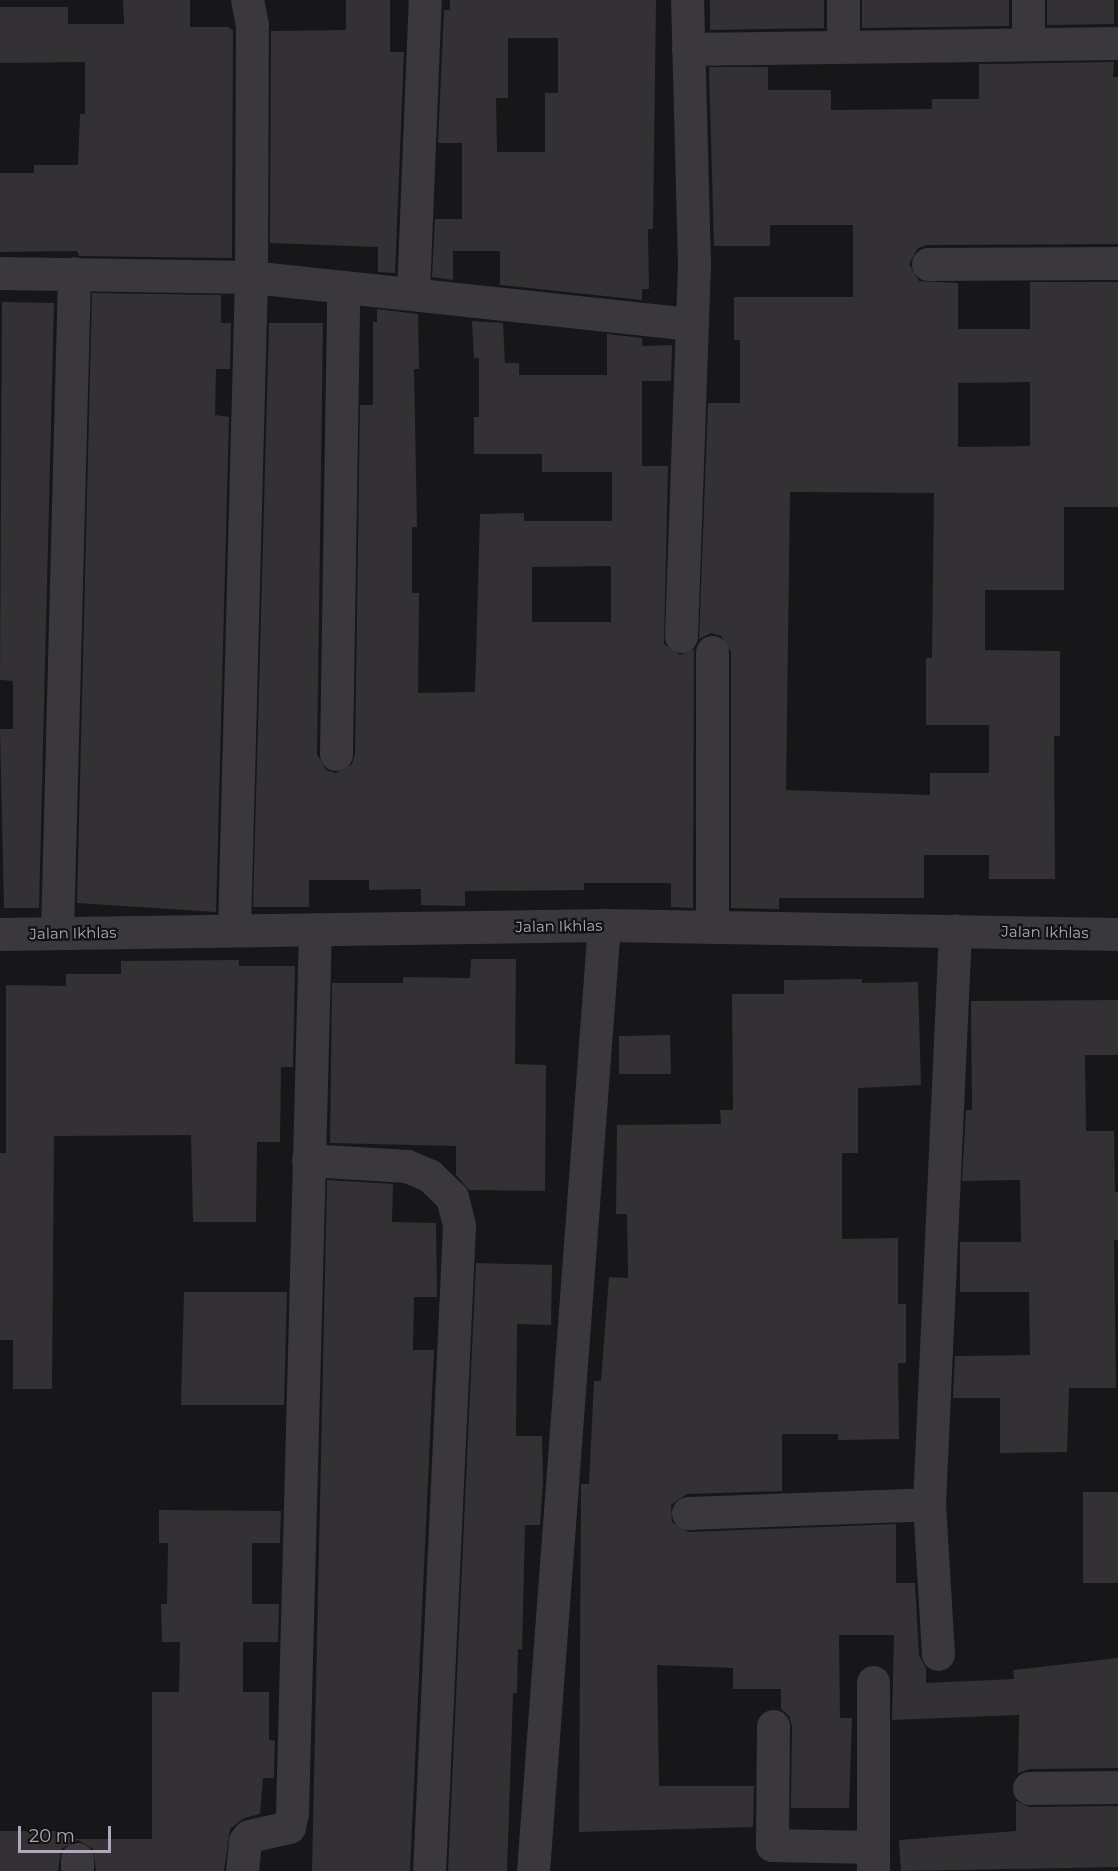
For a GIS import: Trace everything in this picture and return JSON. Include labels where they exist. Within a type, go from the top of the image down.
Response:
[{"type":"street","points":[[234,930],[251,277],[252,25],[247,0]]},
{"type":"street","points":[[413,293],[424,0]]},
{"type":"street","points":[[681,636],[692,324],[687,0]]},
{"type":"street","points":[[843,0],[843,46]]},
{"type":"street","points":[[1028,0],[1028,44]]},
{"type":"street","points":[[688,48],[1118,43]]},
{"type":"street","points":[[928,264],[1118,263]]},
{"type":"street","points":[[0,273],[251,277],[692,324]]},
{"type":"street","points":[[57,933],[75,273]]},
{"type":"street","points":[[336,754],[343,287]]},
{"type":"street","points":[[712,651],[712,927]]},
{"type":"street","points":[[533,1871],[604,925]]},
{"type":"street","name":"Jalan Ikhlas","points":[[0,934],[604,925],[1118,934]]},
{"type":"street","points":[[242,1871],[245,1841],[249,1836],[289,1827],[292,1812],[315,929]]},
{"type":"street","points":[[938,1654],[929,1504],[955,931]]},
{"type":"street","points":[[308,1160],[407,1166],[423,1173],[452,1197],[459,1226],[429,1871]]},
{"type":"street","points":[[688,1514],[929,1504]]},
{"type":"street","points":[[773,1726],[772,1845],[873,1859],[873,1682]]},
{"type":"street","points":[[1029,1788],[1118,1787]]},
{"type":"building","points":[[123,0],[190,0],[190,27],[228,27],[233,31],[232,258],[79,256],[77,251],[0,252],[0,173],[34,173],[34,165],[78,165],[80,114],[85,114],[85,62],[0,63],[0,7],[68,7],[68,24],[124,24]]},
{"type":"building","points":[[346,0],[390,0],[390,52],[404,52],[395,273],[378,272],[378,247],[270,243],[271,31],[346,30]]},
{"type":"building","points":[[450,0],[656,0],[653,229],[648,229],[649,289],[642,289],[642,300],[500,285],[500,251],[453,251],[453,280],[432,277],[435,219],[462,219],[462,143],[438,143],[444,10],[450,10]],"holes":[[[508,38],[558,38],[558,93],[545,93],[545,152],[497,152],[496,98],[508,98]]]},
{"type":"building","points":[[710,0],[824,0],[824,28],[710,30]]},
{"type":"building","points":[[862,0],[1009,0],[1009,26],[862,28]]},
{"type":"building","points":[[1047,0],[1114,0],[1114,24],[1047,25]]},
{"type":"building","points":[[1114,62],[1113,77],[1118,77],[1118,244],[928,245],[918,248],[909,264],[919,281],[958,283],[958,329],[1030,329],[1030,282],[1118,282],[1118,507],[1064,507],[1064,590],[985,590],[985,650],[1060,651],[1060,736],[1054,736],[1055,879],[989,879],[989,855],[924,855],[924,898],[779,898],[779,909],[731,908],[731,652],[721,636],[711,633],[699,639],[708,403],[740,403],[740,340],[734,340],[734,297],[853,297],[853,225],[770,225],[770,246],[714,246],[709,67],[768,67],[768,90],[831,90],[831,110],[932,109],[932,99],[979,99],[979,64]],"holes":[[[1030,382],[1030,446],[958,447],[958,383]],[[790,492],[934,493],[932,658],[926,658],[926,725],[989,725],[989,773],[930,773],[930,795],[786,790]]]},
{"type":"building","points":[[92,293],[221,295],[221,323],[231,323],[230,369],[216,369],[215,415],[229,417],[216,912],[77,903]]},
{"type":"building","points":[[2,302],[54,303],[39,908],[4,908],[0,729],[13,729],[13,681],[0,680]]},
{"type":"building","points":[[377,309],[418,314],[419,369],[414,369],[417,527],[412,527],[412,593],[419,593],[418,693],[475,692],[480,514],[524,513],[524,521],[612,521],[612,472],[542,472],[542,454],[474,454],[474,417],[479,417],[479,358],[474,358],[472,321],[503,323],[505,363],[519,363],[519,375],[607,375],[607,334],[642,338],[642,346],[672,345],[671,381],[642,381],[642,466],[668,466],[664,644],[680,655],[694,649],[693,908],[671,907],[671,883],[584,883],[584,890],[465,891],[465,906],[421,905],[421,889],[369,890],[369,880],[309,880],[309,907],[253,907],[269,323],[323,323],[317,754],[326,770],[336,773],[352,764],[355,754],[360,405],[373,405],[373,322],[377,322]],"holes":[[[611,566],[611,622],[532,622],[532,567]]]},
{"type":"building","points":[[471,959],[516,959],[515,1064],[546,1065],[545,1191],[469,1190],[456,1175],[456,1146],[330,1143],[332,983],[403,983],[403,977],[470,978]]},
{"type":"building","points":[[239,960],[239,966],[295,966],[293,1067],[281,1067],[280,1142],[257,1142],[256,1222],[193,1222],[191,1135],[54,1136],[52,1389],[13,1389],[13,1340],[0,1340],[0,1153],[6,1153],[6,985],[66,986],[66,974],[121,974],[121,961]]},
{"type":"building","points":[[862,979],[862,983],[918,982],[921,1085],[858,1088],[858,1153],[842,1153],[842,1239],[898,1238],[898,1304],[906,1304],[906,1363],[898,1363],[899,1439],[838,1440],[838,1434],[782,1434],[782,1491],[687,1494],[671,1505],[672,1522],[689,1532],[896,1524],[896,1583],[915,1583],[919,1655],[926,1668],[926,1683],[1014,1679],[1013,1670],[1118,1658],[1118,1768],[1029,1769],[1018,1773],[1019,1715],[892,1720],[894,1635],[839,1635],[840,1718],[852,1718],[849,1808],[791,1808],[792,1726],[789,1716],[781,1709],[781,1689],[733,1689],[733,1668],[657,1665],[659,1786],[754,1786],[753,1827],[579,1832],[581,1484],[589,1484],[594,1381],[601,1381],[609,1277],[628,1278],[627,1214],[616,1214],[617,1125],[721,1124],[720,1110],[733,1110],[732,994],[784,994],[784,980]]},
{"type":"building","points":[[1118,1000],[1118,1055],[1085,1055],[1086,1131],[1114,1131],[1115,1192],[1118,1192],[1118,1240],[1114,1240],[1116,1388],[1069,1388],[1067,1452],[1000,1453],[1000,1398],[953,1398],[955,1356],[1030,1355],[1029,1292],[960,1292],[960,1242],[1021,1242],[1020,1180],[962,1181],[966,1110],[972,1110],[971,1001]]},
{"type":"building","points":[[670,1035],[671,1074],[619,1074],[619,1036]]},
{"type":"building","points":[[327,1180],[393,1184],[392,1222],[436,1223],[437,1297],[414,1297],[413,1350],[434,1350],[410,1871],[312,1871]]},
{"type":"building","points":[[476,1263],[552,1265],[551,1325],[517,1324],[516,1436],[542,1436],[543,1482],[540,1525],[525,1525],[522,1650],[518,1649],[517,1693],[513,1693],[507,1871],[448,1871]]},
{"type":"building","points":[[184,1292],[287,1292],[284,1405],[181,1405]]},
{"type":"building","points":[[1083,1492],[1118,1492],[1118,1583],[1083,1583]]},
{"type":"building","points":[[159,1510],[281,1511],[280,1543],[252,1543],[252,1604],[279,1604],[278,1642],[243,1642],[243,1692],[269,1692],[269,1740],[275,1741],[274,1778],[263,1778],[260,1814],[244,1818],[230,1829],[224,1871],[96,1871],[93,1849],[78,1840],[61,1849],[58,1871],[0,1871],[0,1831],[71,1831],[71,1839],[152,1839],[152,1692],[179,1692],[180,1642],[162,1642],[161,1604],[167,1604],[168,1543],[159,1543]]},
{"type":"building","points":[[1016,1801],[1029,1807],[1118,1806],[1118,1867],[901,1871],[899,1840],[1016,1831]]}]
